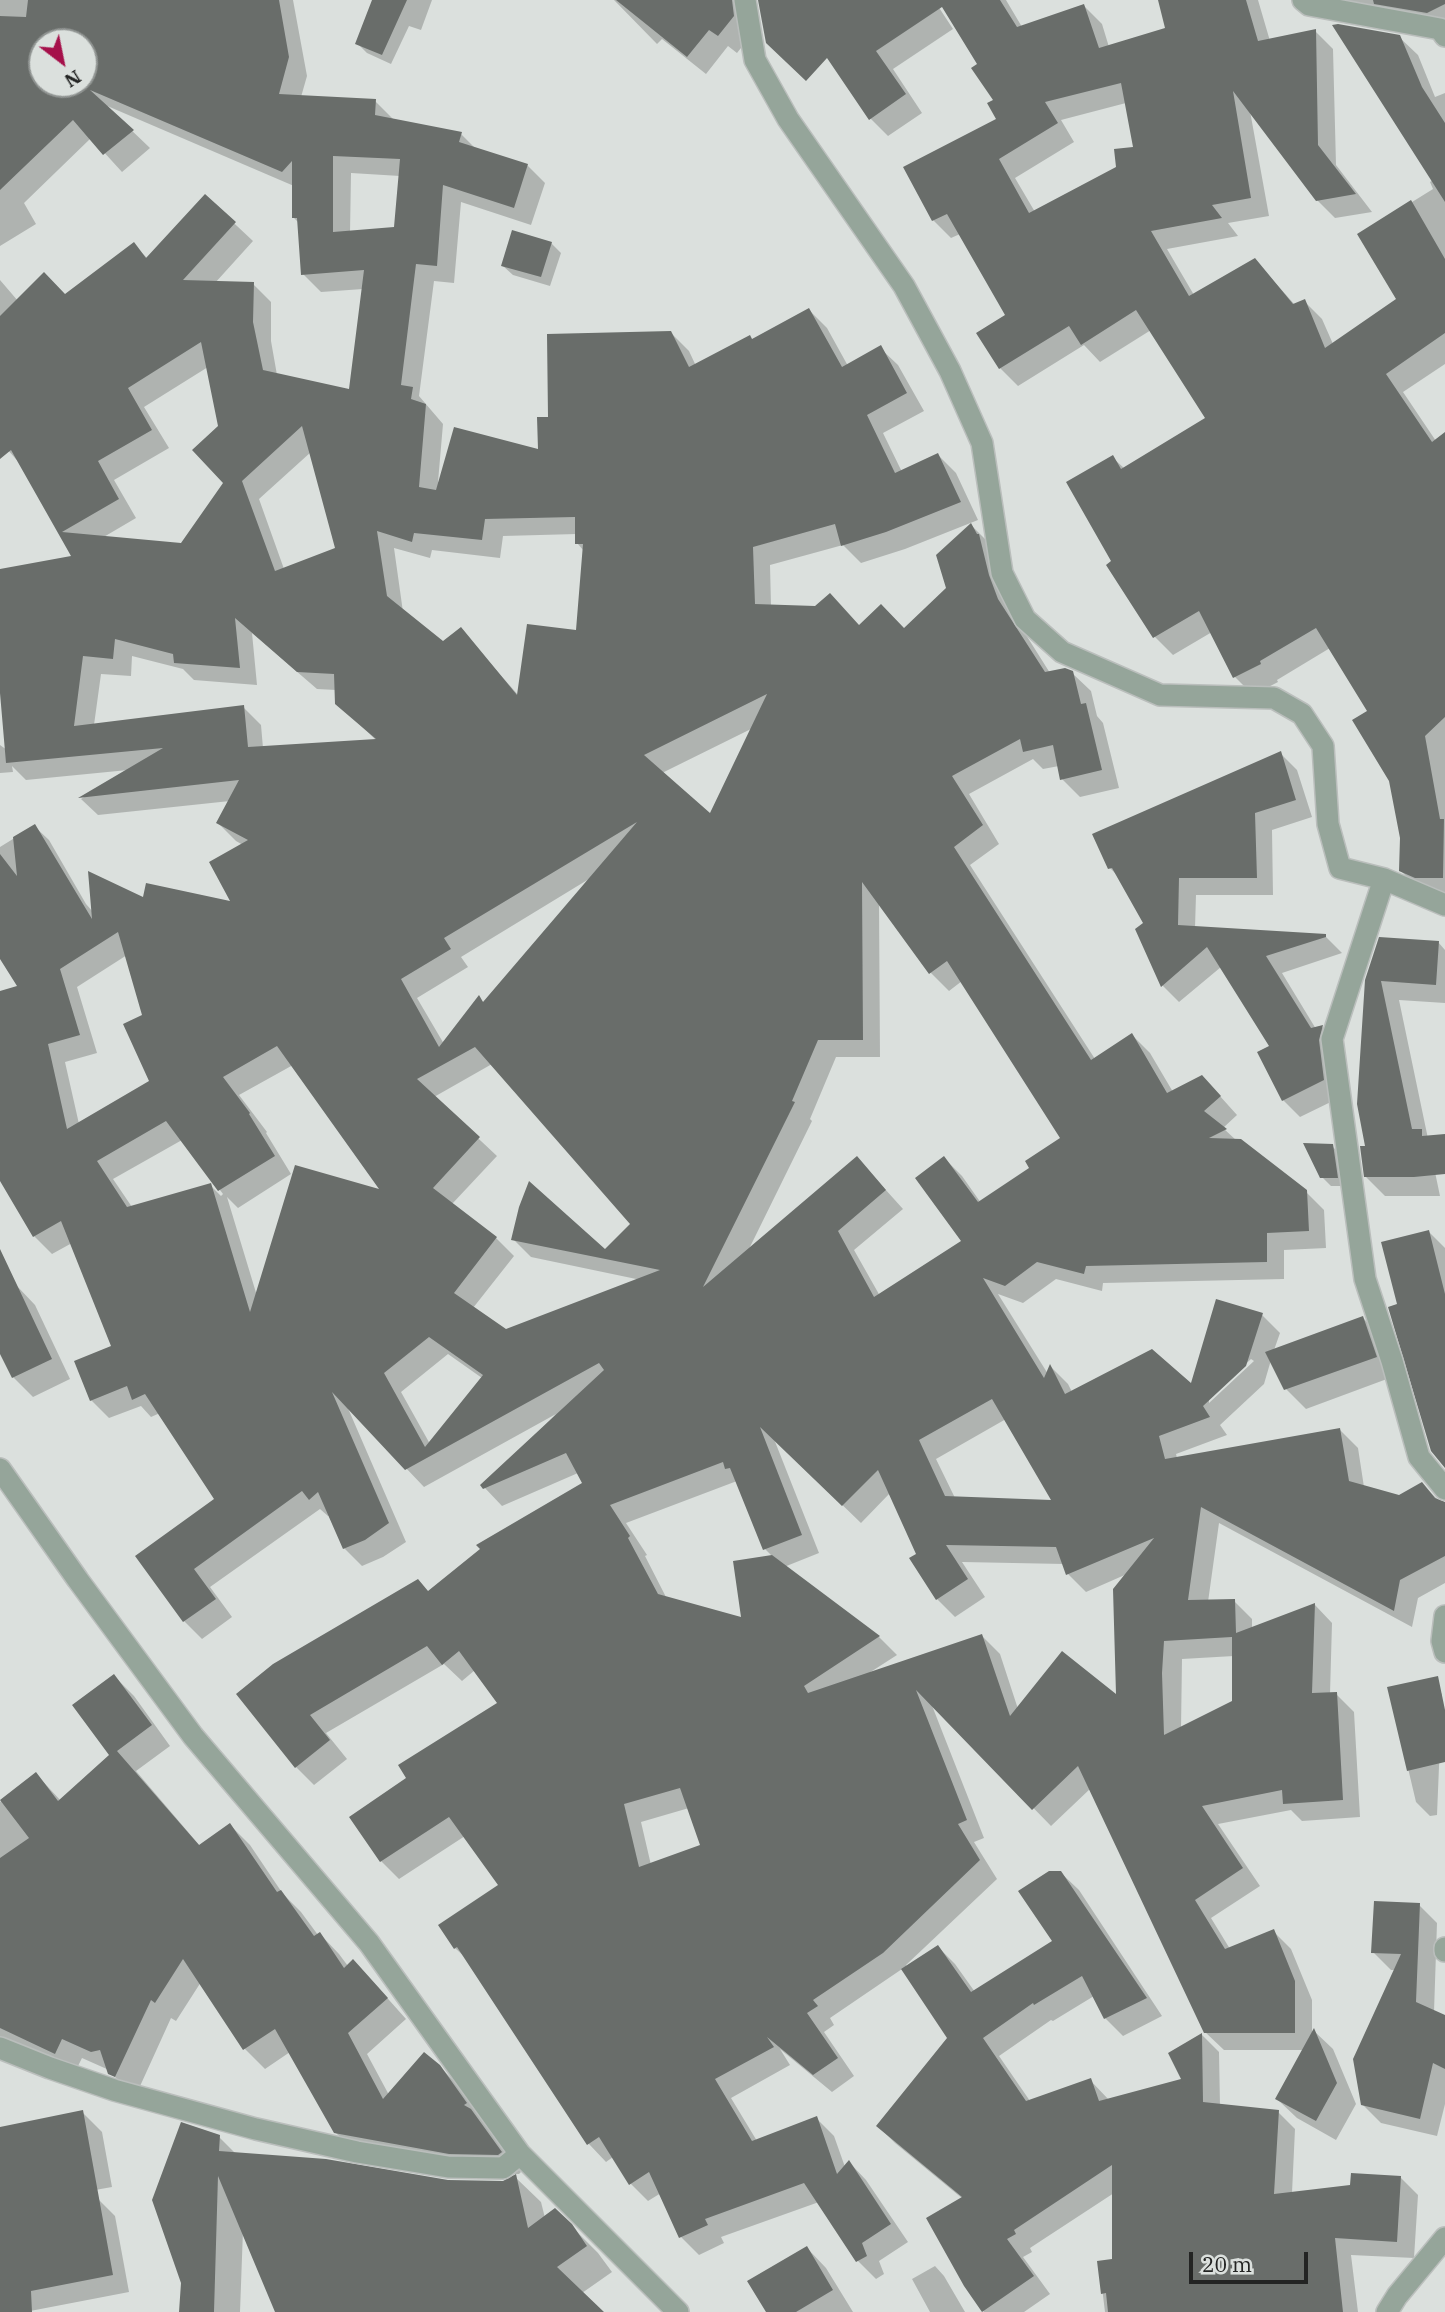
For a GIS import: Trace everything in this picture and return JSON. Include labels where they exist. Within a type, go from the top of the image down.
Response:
[{"type":"street","points":[[745,0],[755,60],[788,119],[904,286],[950,371],[982,443],[1002,573],[1025,619],[1062,652],[1160,695],[1274,698],[1301,714],[1323,746],[1328,824],[1340,868],[1384,879],[1445,905]]},
{"type":"street","points":[[1303,0],[1309,5],[1440,29],[1445,36]]},
{"type":"street","points":[[1384,879],[1332,1039],[1365,1279],[1419,1457],[1445,1489]]},
{"type":"street","points":[[0,1469],[193,1736],[369,1943],[520,2154],[674,2310]]},
{"type":"street","points":[[1445,1616],[1442,1641],[1445,1652]]},
{"type":"street","points":[[0,2048],[114,2090],[256,2129],[357,2152],[448,2167],[503,2168],[520,2154]]},
{"type":"street","points":[[1387,2312],[1445,2238]]},
{"type":"building","points":[[28,0],[279,0],[289,57],[279,94],[376,99],[375,115],[462,132],[459,142],[528,164],[514,208],[443,185],[437,266],[416,264],[401,385],[413,387],[411,399],[426,404],[419,487],[436,490],[454,427],[538,449],[537,417],[548,417],[547,334],[671,331],[689,367],[750,335],[752,339],[809,308],[842,367],[881,345],[907,393],[867,415],[895,473],[938,453],[961,502],[886,532],[841,546],[835,524],[753,547],[755,604],[815,606],[830,593],[859,625],[881,604],[904,628],[946,588],[936,555],[971,523],[979,534],[998,599],[1045,672],[1065,668],[1073,671],[1081,704],[1086,703],[1102,770],[1060,780],[1053,745],[1023,752],[1020,739],[952,776],[983,825],[954,847],[1091,1060],[1132,1033],[1167,1093],[1202,1075],[1221,1096],[1204,1111],[1227,1129],[1209,1138],[1241,1139],[1307,1190],[1309,1231],[1267,1233],[1267,1262],[1086,1266],[1084,1274],[1037,1262],[1005,1286],[983,1278],[1044,1378],[1050,1364],[1065,1394],[1152,1349],[1191,1383],[1216,1299],[1263,1313],[1246,1366],[1203,1406],[1210,1417],[1159,1436],[1165,1459],[1340,1428],[1349,1481],[1399,1495],[1422,1482],[1435,1498],[1445,1502],[1445,1556],[1400,1580],[1394,1611],[1201,1507],[1188,1600],[1235,1599],[1236,1633],[1315,1603],[1312,1693],[1337,1692],[1343,1800],[1283,1804],[1282,1790],[1202,1806],[1243,1868],[1195,1900],[1225,1949],[1274,1929],[1295,1981],[1295,2033],[1204,2033],[1078,1766],[1032,1810],[916,1690],[967,1820],[958,1824],[980,1860],[883,1953],[813,2000],[818,2006],[807,2013],[838,2058],[813,2075],[767,2037],[774,2047],[715,2079],[752,2141],[817,2116],[837,2174],[849,2160],[891,2224],[862,2243],[867,2256],[856,2262],[804,2183],[705,2219],[708,2225],[679,2238],[649,2172],[629,2185],[599,2137],[587,2145],[457,1947],[454,1949],[438,1925],[498,1885],[449,1817],[380,1862],[349,1817],[406,1778],[398,1765],[497,1703],[459,1651],[442,1665],[427,1646],[310,1715],[330,1740],[295,1768],[236,1694],[273,1664],[418,1579],[428,1591],[480,1549],[476,1545],[582,1483],[566,1453],[483,1489],[480,1485],[604,1370],[599,1363],[405,1470],[332,1392],[389,1523],[365,1540],[343,1549],[318,1492],[309,1500],[302,1491],[194,1569],[216,1599],[183,1622],[135,1556],[214,1499],[145,1394],[132,1400],[127,1386],[90,1401],[74,1361],[111,1346],[61,1221],[33,1237],[0,1181],[0,991],[17,986],[0,959],[0,854],[17,876],[13,837],[35,824],[92,919],[88,871],[143,897],[146,883],[230,901],[209,862],[248,840],[216,823],[239,780],[78,798],[163,748],[6,763],[0,693],[0,569],[71,556],[11,450],[0,459],[0,316],[44,272],[65,294],[134,242],[146,258],[205,194],[236,222],[183,280],[254,282],[253,322],[263,370],[349,389],[364,270],[301,275],[297,218],[292,218],[292,161],[282,172],[98,93],[98,28],[28,28],[28,98],[98,97],[134,130],[103,155],[73,120],[0,190],[0,16],[26,17]],"holes":[[[333,156],[400,159],[394,227],[333,232]],[[201,342],[218,426],[192,450],[223,483],[181,543],[62,532],[119,499],[98,461],[152,430],[128,388]],[[302,426],[335,548],[275,571],[242,481]],[[575,517],[575,544],[583,544],[576,630],[527,624],[517,695],[461,627],[443,641],[387,596],[377,531],[412,542],[414,533],[482,540],[485,519]],[[235,618],[297,672],[334,674],[335,704],[376,739],[248,747],[244,705],[74,726],[83,656],[113,659],[115,639],[173,654],[174,663],[240,668]],[[767,694],[710,813],[644,755]],[[637,822],[483,1002],[479,995],[439,1047],[401,979],[451,949],[444,938]],[[862,882],[929,974],[947,961],[1060,1138],[1025,1161],[1029,1168],[978,1202],[944,1156],[915,1178],[961,1241],[874,1297],[838,1231],[886,1190],[857,1156],[703,1287],[795,1102],[792,1101],[818,1040],[863,1040]],[[118,932],[142,1015],[123,1024],[149,1081],[67,1129],[48,1044],[80,1035],[60,969]],[[277,1046],[379,1189],[295,1165],[250,1312],[211,1183],[127,1207],[97,1161],[166,1121],[218,1191],[275,1156],[250,1113],[223,1077]],[[475,1047],[630,1224],[605,1249],[529,1181],[511,1240],[660,1270],[506,1329],[454,1293],[497,1237],[433,1188],[480,1137],[417,1079]],[[429,1337],[483,1375],[425,1447],[384,1373]],[[992,1399],[1051,1500],[945,1496],[919,1440]],[[760,1427],[842,1506],[878,1470],[916,1554],[909,1558],[936,1600],[968,1579],[946,1545],[1056,1547],[1066,1575],[1154,1538],[1113,1589],[1116,1694],[1062,1651],[1010,1716],[982,1634],[808,1693],[804,1686],[880,1636],[772,1555],[733,1561],[741,1617],[658,1594],[628,1538],[630,1536],[610,1505],[723,1462],[725,1469],[730,1468],[763,1550],[802,1535]],[[1232,1637],[1232,1701],[1164,1735],[1164,1641]],[[680,1788],[700,1845],[639,1867],[624,1804]]]},
{"type":"building","points":[[372,0],[407,0],[382,55],[355,44]]},
{"type":"building","points":[[616,0],[732,0],[734,16],[718,36],[709,30],[687,57]]},
{"type":"building","points":[[758,0],[1000,0],[1017,27],[1084,4],[1099,48],[1165,28],[1158,0],[1246,0],[1258,41],[1316,29],[1318,145],[1356,194],[1316,201],[1233,91],[1251,198],[1212,205],[1222,218],[1151,231],[1189,296],[1255,258],[1293,304],[1305,299],[1325,348],[1396,299],[1357,234],[1411,200],[1445,259],[1445,333],[1386,374],[1432,442],[1445,432],[1445,717],[1425,736],[1440,819],[1444,819],[1443,878],[1415,878],[1399,871],[1400,838],[1389,781],[1352,720],[1367,711],[1316,628],[1260,661],[1261,664],[1233,678],[1199,611],[1153,638],[1106,565],[1111,561],[1066,482],[1113,455],[1121,469],[1205,418],[1136,310],[1081,345],[1069,326],[999,369],[976,333],[1005,315],[947,214],[932,221],[903,167],[996,119],[987,103],[993,100],[971,68],[977,64],[942,7],[876,51],[906,94],[869,120],[827,58],[806,81],[766,43]],"holes":[[[1121,83],[1133,147],[1114,149],[1116,167],[1029,213],[999,159],[1058,123],[1045,102]]]},
{"type":"building","points":[[1373,0],[1445,0],[1445,4],[1427,13],[1374,4]]},
{"type":"building","points":[[1332,25],[1400,35],[1422,87],[1445,123],[1445,202]]},
{"type":"building","points":[[512,230],[552,242],[541,277],[501,266]]},
{"type":"building","points":[[1281,751],[1296,800],[1255,813],[1257,878],[1179,878],[1178,925],[1326,934],[1326,937],[1266,956],[1311,1028],[1323,1025],[1319,1040],[1324,1080],[1282,1101],[1257,1052],[1269,1046],[1207,947],[1161,987],[1135,929],[1143,923],[1112,868],[1108,869],[1092,834]]},
{"type":"building","points":[[1379,937],[1439,941],[1436,985],[1381,981],[1412,1129],[1422,1129],[1422,1136],[1445,1134],[1445,1174],[1364,1177],[1360,1146],[1365,1146],[1357,1104],[1365,980]]},
{"type":"building","points":[[1303,1143],[1333,1144],[1338,1178],[1320,1178]]},
{"type":"building","points":[[1429,1230],[1445,1294],[1445,1468],[1431,1451],[1388,1307],[1397,1304],[1381,1242]]},
{"type":"building","points":[[0,1249],[52,1359],[12,1378],[0,1354]]},
{"type":"building","points":[[1363,1316],[1377,1357],[1284,1390],[1265,1352]]},
{"type":"building","points":[[114,1674],[152,1725],[117,1751],[199,1845],[230,1823],[277,1892],[281,1890],[314,1936],[320,1932],[344,1968],[353,1959],[388,1998],[348,2033],[383,2099],[424,2052],[440,2065],[467,2103],[464,2105],[471,2109],[502,2152],[498,2155],[449,2154],[334,2133],[275,2029],[243,2050],[183,1959],[155,2003],[151,2000],[115,2077],[108,2074],[100,2050],[91,2052],[62,2039],[55,2054],[0,2028],[0,1858],[29,1838],[0,1800],[36,1772],[58,1801],[109,1755],[72,1705]]},
{"type":"building","points":[[1438,1676],[1445,1710],[1445,1762],[1407,1771],[1387,1687]]},
{"type":"building","points":[[1049,1871],[1061,1871],[1147,1998],[1104,2019],[1082,1976],[1034,2005],[1033,2003],[983,2038],[1026,2101],[1091,2078],[1099,2101],[1181,2079],[1168,2053],[1202,2033],[1203,2102],[1279,2110],[1274,2194],[1350,2185],[1351,2173],[1401,2176],[1397,2242],[1335,2238],[1343,2312],[1108,2312],[1106,2293],[1101,2294],[1097,2261],[1112,2259],[1112,2165],[1014,2230],[1016,2234],[1007,2239],[1034,2276],[982,2312],[964,2286],[926,2218],[962,2197],[876,2126],[947,2038],[901,1969],[938,1945],[971,1992],[1052,1941],[1018,1891]]},
{"type":"building","points":[[1374,1901],[1420,1903],[1416,2002],[1445,2015],[1445,2069],[1433,2063],[1420,2119],[1361,2105],[1353,2059],[1401,1954],[1371,1953]]},
{"type":"building","points":[[1314,2028],[1337,2083],[1316,2121],[1275,2099]]},
{"type":"building","points":[[83,2110],[113,2275],[31,2291],[32,2312],[0,2312],[0,2127]]},
{"type":"building","points":[[181,2122],[220,2135],[219,2151],[326,2159],[448,2180],[503,2181],[516,2174],[528,2228],[555,2208],[572,2224],[587,2246],[557,2267],[604,2312],[275,2312],[218,2176],[214,2312],[179,2312],[181,2283],[152,2200]]},
{"type":"building","points":[[807,2246],[833,2290],[796,2312],[766,2312],[747,2281]]}]
